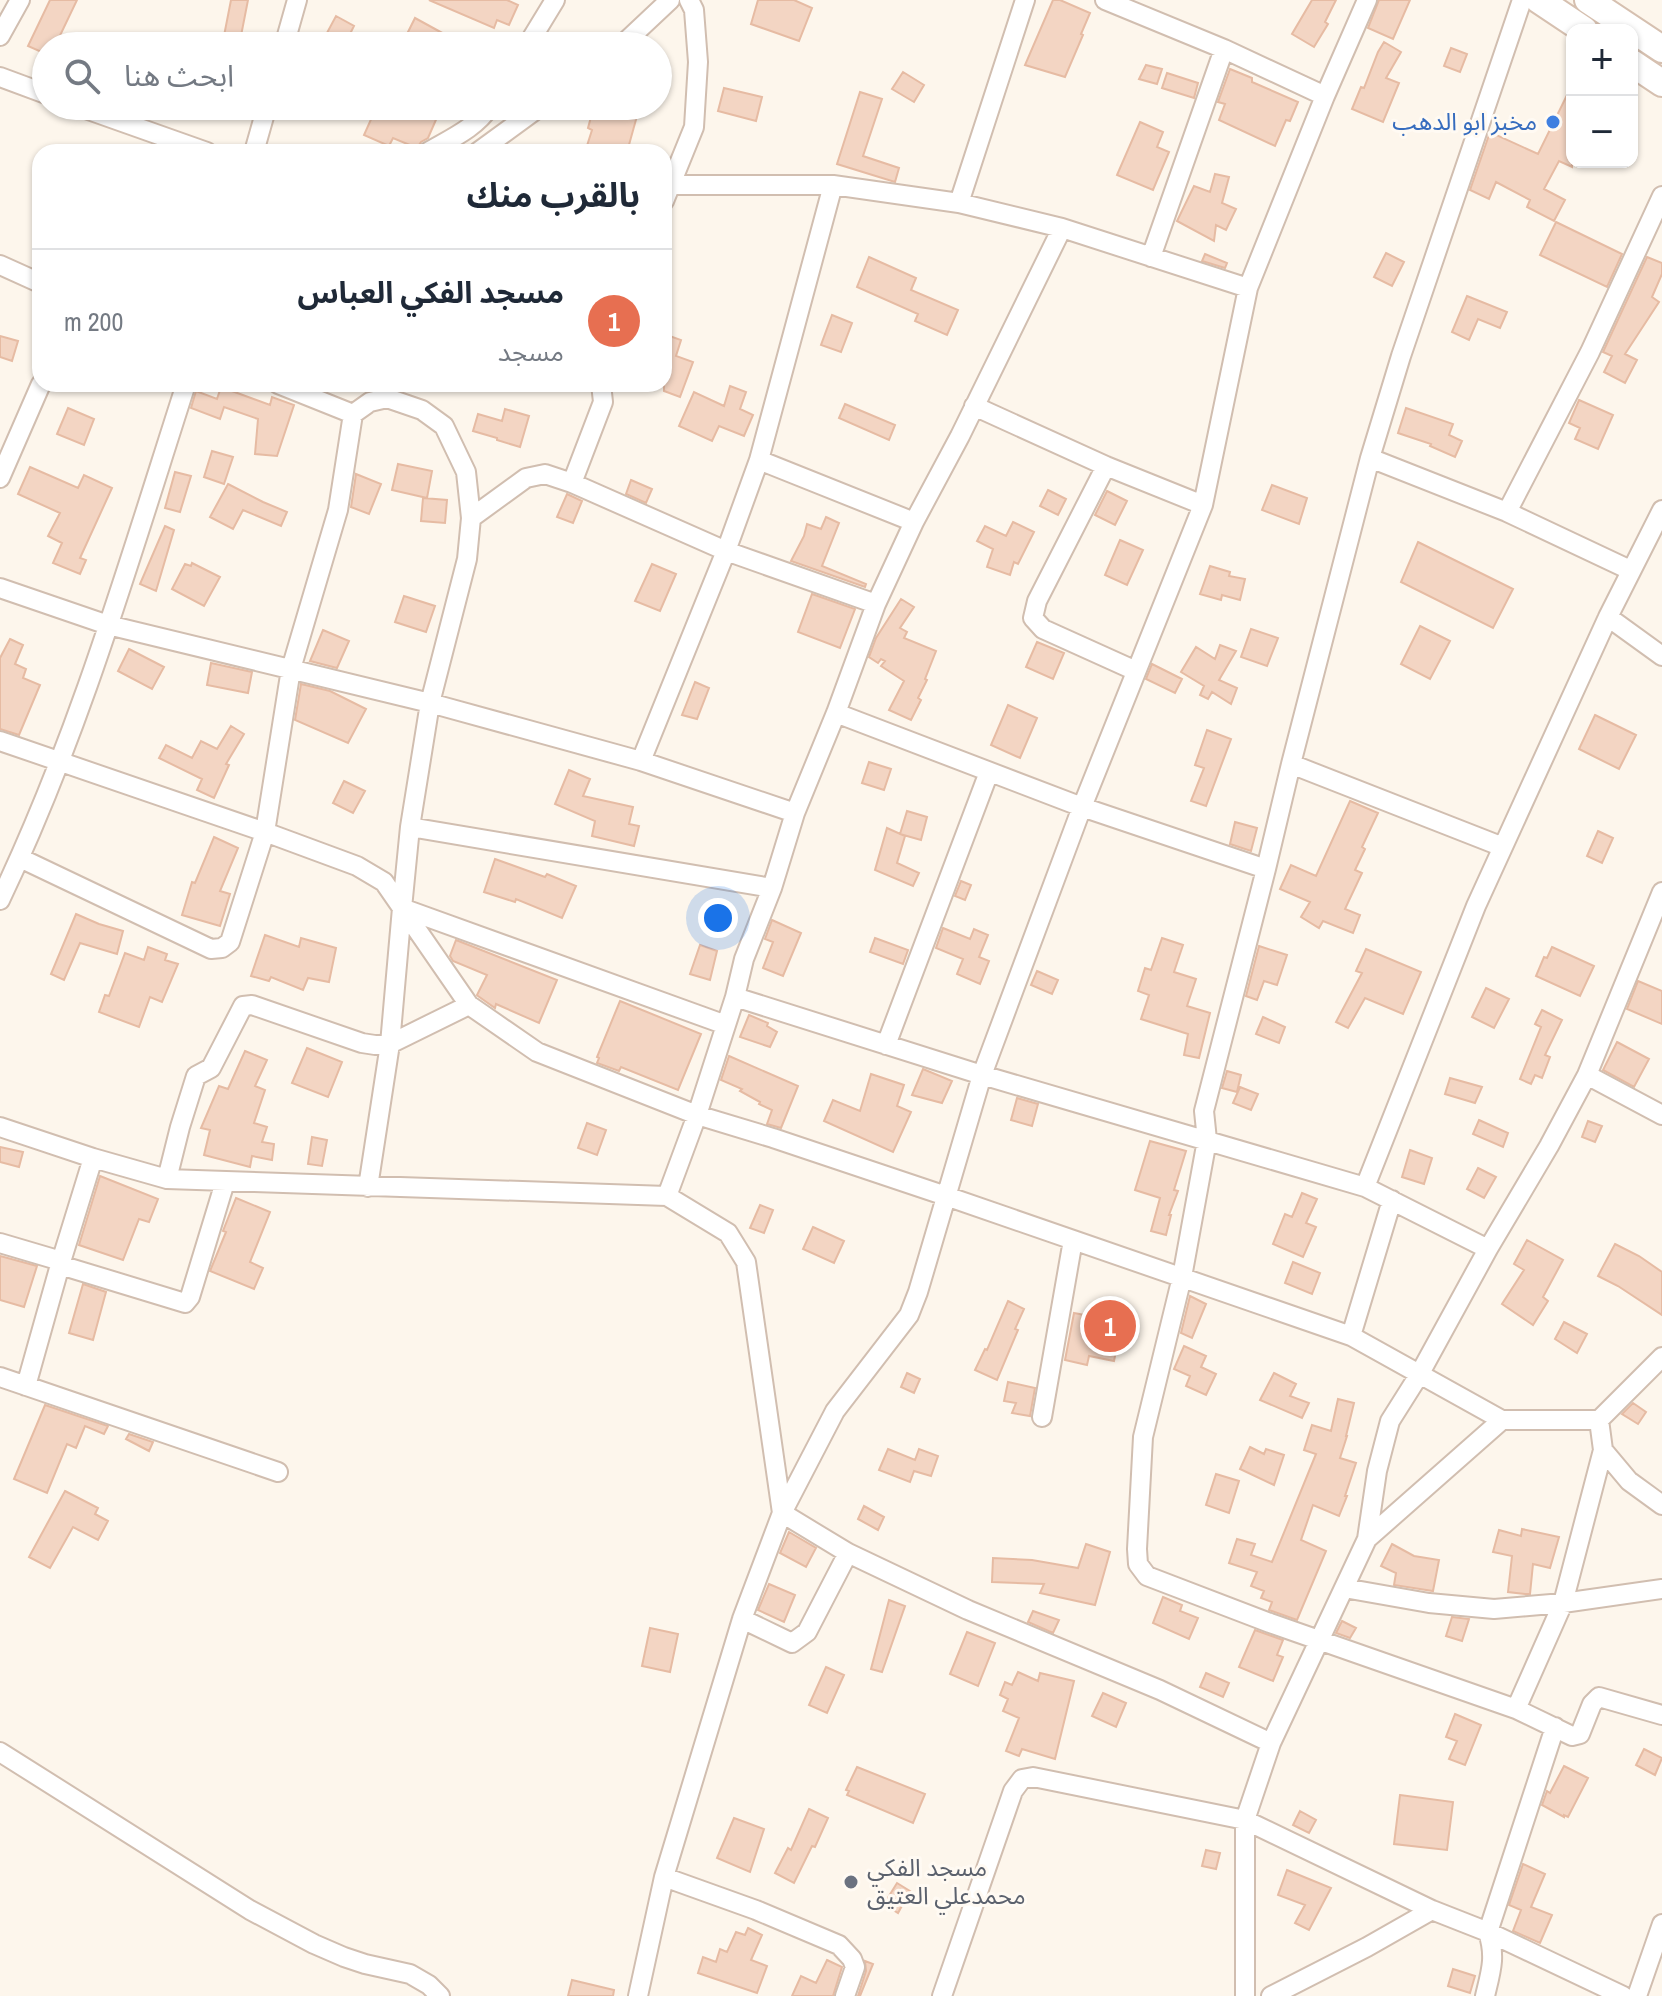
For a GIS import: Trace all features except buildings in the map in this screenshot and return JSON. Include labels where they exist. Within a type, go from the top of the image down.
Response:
[{"type":"main road","points":[[1539,0],[1575,24]]},
{"type":"main road","points":[[1588,0],[1662,49]]},
{"type":"main road","points":[[1638,67],[1662,83]]},
{"type":"street","points":[[0,36],[20,0]]},
{"type":"street","points":[[288,32],[297,0]]},
{"type":"street","points":[[536,32],[555,0]]},
{"type":"street","points":[[636,32],[670,0]]},
{"type":"street","points":[[672,176],[694,127],[697,34],[694,10],[689,0]]},
{"type":"street","points":[[959,203],[1025,0]]},
{"type":"street","points":[[1105,0],[1224,49],[1325,96]]},
{"type":"street","points":[[638,1996],[664,1877],[742,1619],[782,1513],[835,1411],[909,1315],[918,1292],[982,1075],[1082,807],[1203,505],[1248,288],[1367,0]]},
{"type":"street","points":[[1522,0],[1406,341],[1370,458],[1204,1111],[1207,1140],[1182,1277],[1143,1437],[1138,1564],[1147,1576],[1516,1709],[1572,1736],[1580,1734],[1592,1704],[1599,1697],[1662,1715]]},
{"type":"street","points":[[1151,257],[1224,49]]},
{"type":"street","points":[[0,77],[32,89]]},
{"type":"street","points":[[115,120],[183,144]]},
{"type":"street","points":[[256,144],[263,120]]},
{"type":"street","points":[[441,144],[480,120]]},
{"type":"street","points":[[489,144],[522,120]]},
{"type":"street","points":[[149,144],[153,134]]},
{"type":"street","points":[[641,761],[726,551],[759,460],[833,185]]},
{"type":"street","points":[[672,190],[833,185],[959,203],[1062,228],[1248,288]]},
{"type":"street","points":[[1507,512],[1590,352],[1662,196]]},
{"type":"street","points":[[667,1196],[697,1115],[744,959],[772,888],[795,813],[876,604],[1062,228]]},
{"type":"street","points":[[0,265],[32,279]]},
{"type":"street","points":[[2,470],[37,392]]},
{"type":"street","points":[[0,900],[61,762],[183,392]]},
{"type":"street","points":[[298,392],[353,414]]},
{"type":"street","points":[[20,858],[211,949],[222,948],[230,942],[265,832],[291,669],[338,510],[353,414],[385,392]]},
{"type":"street","points":[[368,1187],[390,1044],[410,827],[430,703],[467,559],[471,518],[466,472],[444,426],[389,392]]},
{"type":"street","points":[[572,483],[603,402],[602,392]]},
{"type":"street","points":[[974,406],[1106,466],[1203,505]]},
{"type":"street","points":[[1370,458],[1507,512],[1630,570]]},
{"type":"street","points":[[759,460],[914,522]]},
{"type":"street","points":[[1106,466],[1037,601],[1033,618],[1043,629],[1136,671]]},
{"type":"street","points":[[471,518],[526,478],[545,474],[726,551],[876,604]]},
{"type":"street","points":[[1365,1187],[1476,906],[1630,570],[1662,510]]},
{"type":"street","points":[[0,588],[108,625],[430,703],[641,761],[795,813]]},
{"type":"street","points":[[1608,617],[1662,656]]},
{"type":"street","points":[[836,713],[1082,807],[1266,869]]},
{"type":"street","points":[[0,741],[357,866],[384,882],[469,1005],[537,1052],[697,1115],[946,1196],[1351,1336],[1502,1420],[1599,1420],[1662,1357]]},
{"type":"street","points":[[1291,764],[1503,847]]},
{"type":"street","points":[[886,1045],[989,772]]},
{"type":"street","points":[[410,827],[772,888]]},
{"type":"street","points":[[1245,1996],[1245,1820],[1271,1743],[1367,1539],[1377,1471],[1390,1421],[1419,1375],[1587,1075],[1662,892]]},
{"type":"street","points":[[402,908],[726,1025]]},
{"type":"street","points":[[735,997],[982,1075],[1365,1187],[1488,1249]]},
{"type":"street","points":[[167,1179],[196,1076],[211,1068],[243,1006],[252,1005],[375,1045],[390,1044],[469,1005]]},
{"type":"street","points":[[1587,1075],[1662,1115]]},
{"type":"street","points":[[0,1127],[167,1179],[667,1196],[728,1233],[746,1262],[782,1513]]},
{"type":"street","points":[[26,1386],[93,1158]]},
{"type":"street","points":[[0,1243],[185,1303],[190,1297],[225,1182]]},
{"type":"street","points":[[1351,1336],[1392,1200]]},
{"type":"street","points":[[1042,1417],[1073,1240]]},
{"type":"street","points":[[0,1377],[278,1472]]},
{"type":"street","points":[[1367,1539],[1502,1420]]},
{"type":"street","points":[[1516,1709],[1563,1603],[1603,1450],[1599,1420]]},
{"type":"street","points":[[1603,1450],[1629,1481],[1662,1505]]},
{"type":"street","points":[[782,1513],[848,1553],[968,1610],[1160,1690],[1271,1743]]},
{"type":"street","points":[[742,1619],[792,1643],[807,1632],[848,1553]]},
{"type":"street","points":[[1344,1588],[1429,1603],[1494,1609],[1662,1589]]},
{"type":"street","points":[[1485,1996],[1494,1960],[1488,1932],[1555,1727]]},
{"type":"street","points":[[0,1752],[250,1910],[344,1957],[410,1974],[440,1996]]},
{"type":"street","points":[[942,1996],[1013,1791],[1022,1779],[1033,1777],[1245,1820],[1432,1910],[1488,1932],[1623,1996]]},
{"type":"street","points":[[664,1877],[756,1910],[839,1945],[855,1967],[845,1996]]},
{"type":"street","points":[[1279,1994],[1432,1910]]},
{"type":"street","points":[[1637,1996],[1662,1924]]},
{"type":"place","name":"مخبز ابو الدهب","points":[[1553,122]]},
{"type":"place","name":"مسجد الفكي العباس","points":[[1110,1326]]},
{"type":"place","name":"مسجد الفكي محمدعلي العتيق","points":[[851,1882]]}]
